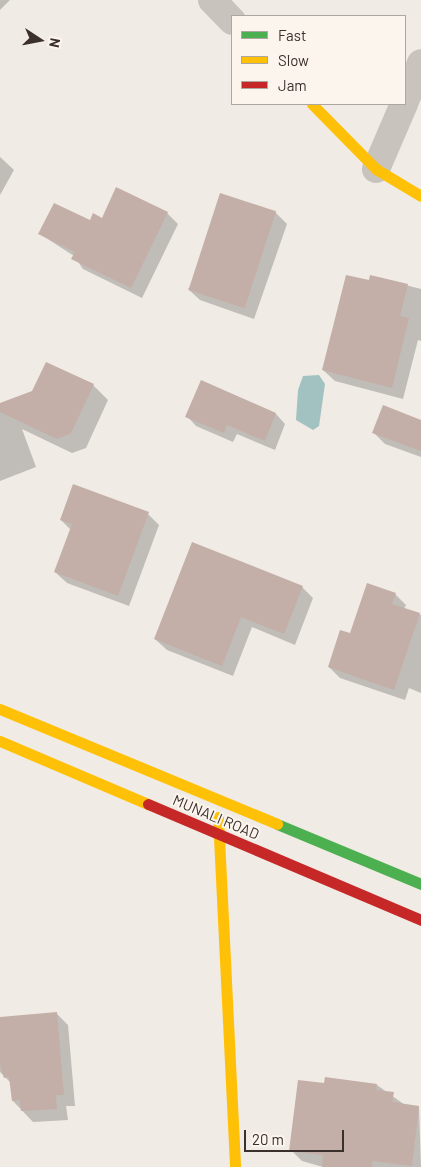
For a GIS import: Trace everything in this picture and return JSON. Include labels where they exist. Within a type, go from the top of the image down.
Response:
[{"type":"main road","points":[[313,105],[376,170],[421,196]]},
{"type":"main road","name":"MUNALI ROAD","points":[[0,709],[421,884]]},
{"type":"main road","name":"MUNALI ROAD","points":[[0,741],[421,920]]},
{"type":"main road","points":[[218,801],[217,833],[235,1167]]},
{"type":"street","points":[[212,0],[231,21]]},
{"type":"street","points":[[406,98],[421,63]]},
{"type":"street","points":[[376,170],[403,105]]},
{"type":"water","points":[[319,375],[325,384],[319,426],[313,430],[296,420],[298,390],[303,376]]},
{"type":"building","points":[[116,187],[168,212],[131,288],[71,259],[75,252],[38,234],[54,203],[90,220],[93,213],[102,218]]},
{"type":"building","points":[[220,193],[276,211],[245,308],[188,290]]},
{"type":"building","points":[[346,275],[369,280],[370,275],[408,284],[400,316],[409,318],[392,388],[322,370]]},
{"type":"building","points":[[46,362],[94,384],[71,433],[57,439],[0,412],[0,403],[32,391]]},
{"type":"building","points":[[201,380],[276,413],[265,441],[227,425],[224,433],[185,417]]},
{"type":"building","points":[[383,405],[421,420],[421,451],[372,433]]},
{"type":"building","points":[[73,484],[149,512],[118,596],[54,572],[72,524],[60,520]]},
{"type":"building","points":[[192,542],[303,586],[284,634],[241,617],[222,666],[154,639]]},
{"type":"building","points":[[367,583],[396,593],[392,604],[420,613],[394,690],[328,667],[340,630],[350,633]]},
{"type":"building","points":[[57,1012],[64,1095],[56,1095],[57,1109],[21,1111],[20,1100],[12,1101],[9,1077],[4,1078],[0,1064],[0,1017]]},
{"type":"building","points":[[325,1077],[377,1084],[376,1090],[394,1092],[392,1102],[419,1106],[412,1166],[372,1161],[372,1167],[322,1167],[323,1155],[289,1151],[298,1080],[324,1083]]},
{"type":"traffic: fast","points":[[277,824],[421,884]]},
{"type":"traffic: slow","points":[[313,105],[376,169],[421,196]]},
{"type":"traffic: slow","points":[[0,709],[277,824]]},
{"type":"traffic: slow","points":[[0,741],[148,804]]},
{"type":"traffic: slow","points":[[218,817],[235,1167]]},
{"type":"traffic: jam","points":[[148,804],[421,920]]}]
